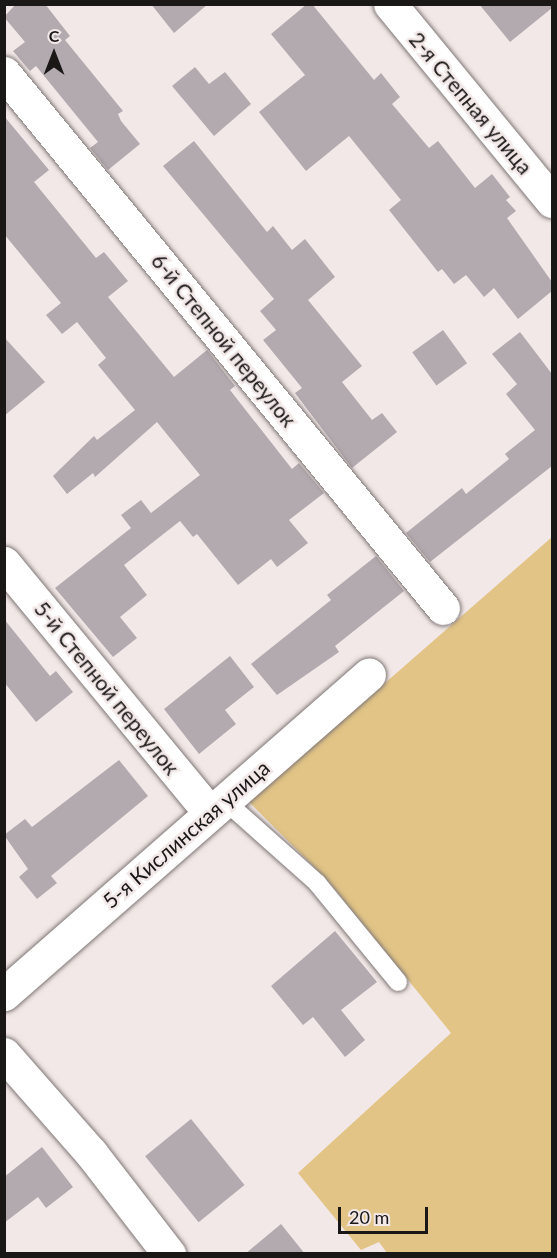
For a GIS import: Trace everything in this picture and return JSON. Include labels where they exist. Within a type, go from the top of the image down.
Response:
[{"type":"street","name":"2-я Степная улица","points":[[390,4],[552,201]]},
{"type":"street","name":"6-й Степной переулок","points":[[4,73],[442,608]]},
{"type":"street","name":"5-й Степной переулок","points":[[4,563],[217,807]]},
{"type":"street","name":"5-я Кислинская улица","points":[[4,994],[369,674]]},
{"type":"street","points":[[4,1054],[91,1153],[169,1254]]},
{"type":"lane","points":[[217,807],[317,883],[398,982]]},
{"type":"shaded area","points":[[552,537],[552,1253],[387,1253],[379,1242],[361,1250],[298,1173],[451,1033],[328,881],[249,802]]},
{"type":"building","points":[[16,4],[45,4],[70,36],[65,40],[123,111],[118,114],[121,121],[140,144],[108,170],[90,148],[98,142],[36,66],[30,71],[13,51],[25,42],[4,17]]},
{"type":"building","points":[[151,4],[208,4],[174,33]]},
{"type":"building","points":[[307,4],[312,4],[374,80],[381,73],[400,97],[392,104],[429,148],[438,141],[475,188],[492,174],[510,197],[506,200],[516,211],[507,218],[552,282],[552,291],[518,319],[494,288],[484,297],[466,275],[454,284],[442,269],[438,272],[389,210],[401,200],[349,136],[306,171],[259,112],[305,75],[271,34]]},
{"type":"building","points":[[479,4],[552,4],[552,8],[510,42]]},
{"type":"building","points":[[195,67],[209,84],[225,72],[251,104],[214,136],[172,86]]},
{"type":"building","points":[[4,116],[49,170],[34,182],[96,258],[104,252],[128,281],[108,297],[174,377],[207,350],[235,386],[230,390],[292,469],[299,463],[324,493],[289,520],[308,543],[277,567],[271,559],[238,585],[197,534],[193,537],[180,521],[124,565],[147,595],[120,617],[137,638],[113,657],[55,588],[131,528],[121,515],[141,500],[151,513],[200,475],[157,422],[95,477],[93,473],[67,494],[53,476],[94,436],[97,440],[135,410],[98,365],[106,358],[77,322],[62,334],[46,315],[61,303],[4,234]]},
{"type":"building","points":[[194,141],[267,232],[273,226],[292,250],[305,239],[335,277],[308,300],[362,366],[342,382],[372,420],[382,413],[397,432],[352,468],[295,393],[302,388],[263,340],[276,330],[260,311],[274,299],[163,166]]},
{"type":"building","points":[[443,330],[467,363],[436,386],[412,352]]},
{"type":"building","points":[[520,332],[552,374],[552,466],[430,562],[406,533],[462,488],[466,494],[509,459],[505,454],[535,430],[506,394],[517,384],[492,354]]},
{"type":"building","points":[[4,337],[45,382],[4,416]]},
{"type":"building","points":[[376,556],[404,591],[335,646],[339,652],[277,695],[251,664],[331,600],[327,595]]},
{"type":"building","points":[[4,619],[50,676],[56,671],[73,692],[36,722],[4,682]]},
{"type":"building","points":[[230,656],[254,687],[225,710],[236,724],[199,754],[164,709]]},
{"type":"building","points":[[119,760],[148,796],[51,876],[57,883],[37,899],[19,877],[28,869],[4,835],[25,819],[32,827]]},
{"type":"building","points":[[335,931],[377,982],[341,1010],[365,1040],[345,1057],[313,1017],[303,1025],[271,986]]},
{"type":"building","points":[[191,1119],[244,1185],[199,1222],[145,1156]]},
{"type":"building","points":[[42,1147],[73,1187],[46,1208],[38,1197],[4,1223],[4,1177]]},
{"type":"building","points":[[281,1224],[305,1254],[245,1254]]}]
